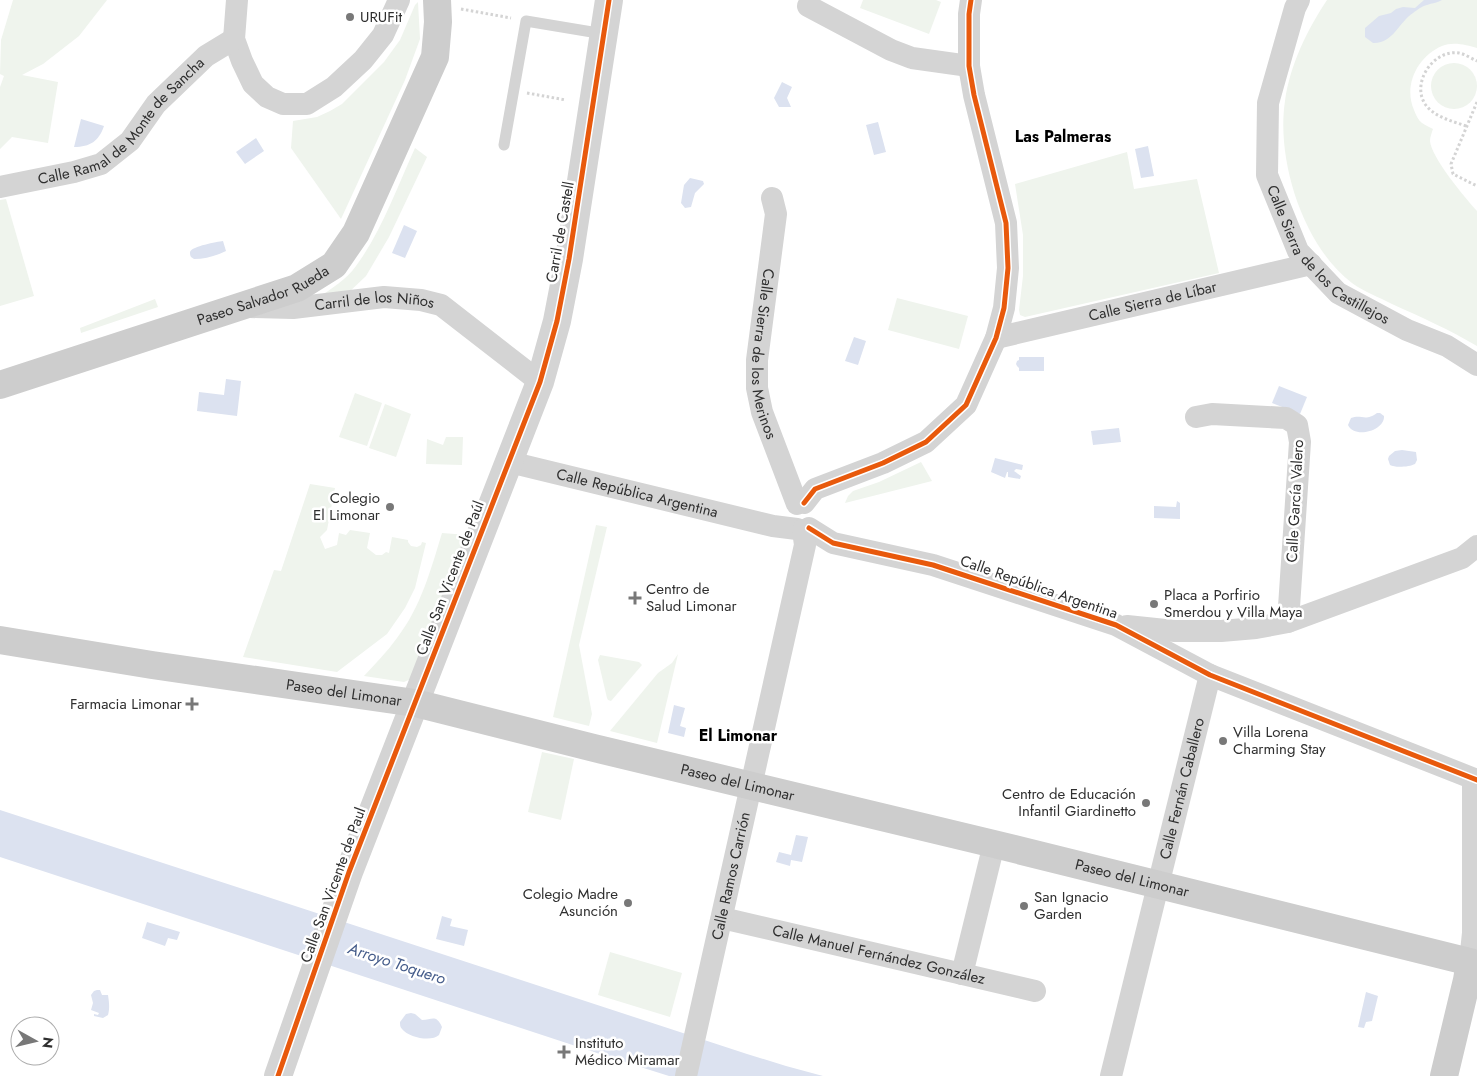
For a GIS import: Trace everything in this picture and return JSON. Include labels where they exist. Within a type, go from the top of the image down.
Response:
[{"type":"main road","name":"Paseo Salvador Rueda","points":[[0,385],[297,288],[334,265],[356,233],[435,57],[438,22],[446,4]]},
{"type":"main road","name":"Paseo del Limonar","points":[[0,640],[152,665],[415,703],[1470,962]]},
{"type":"main road","points":[[1444,1076],[1470,962]]},
{"type":"street","points":[[237,0],[234,39],[242,61],[253,84],[267,96],[283,104],[307,104],[334,87],[363,60],[383,36],[399,0]]},
{"type":"street","name":"Carril de Castell","points":[[509,462],[540,382],[557,321],[569,259],[609,0]]},
{"type":"street","points":[[801,504],[815,489],[883,463],[926,442],[966,405],[996,338],[1004,308],[1008,268],[1006,223],[974,95],[969,66],[969,14],[971,0]]},
{"type":"street","name":"Calle Sierra de los Castillejos","points":[[1299,0],[1295,8],[1268,104],[1267,175],[1298,251],[1338,293],[1407,330],[1447,346],[1477,366]]},
{"type":"street","points":[[808,6],[891,50],[912,58],[969,66]]},
{"type":"street","name":"Calle Ramal de Monte de Sancha","points":[[0,187],[74,172],[101,164],[130,141],[156,104],[206,56],[234,39]]},
{"type":"street","name":"Calle Sierra de los Merinos","points":[[772,198],[776,214],[757,360],[757,388],[762,412],[801,504],[810,505],[816,514],[816,520],[813,525],[803,529]]},
{"type":"street","name":"Calle Sierra de Líbar","points":[[996,338],[1311,264]]},
{"type":"street","name":"Carril de los Niños","points":[[241,307],[293,308],[384,297],[421,300],[441,305],[540,382]]},
{"type":"street","name":"Calle García Valero","points":[[1196,417],[1212,414],[1286,418],[1297,425],[1300,442],[1288,622]]},
{"type":"street","name":"Calle República Argentina","points":[[509,462],[773,526],[803,529],[833,543],[933,565],[1116,625],[1210,675],[1475,780]]},
{"type":"street","name":"Calle San Vicente de Paúl","points":[[415,703],[509,462]]},
{"type":"street","name":"Calle Ramos Carrión","points":[[686,1076],[806,545],[803,529]]},
{"type":"street","points":[[1116,625],[1174,631],[1222,631],[1256,628],[1288,622],[1462,558],[1477,546]]},
{"type":"street","name":"Calle Fernán Caballero","points":[[1111,1076],[1210,675]]},
{"type":"street","name":"Calle San Vicente de Paul","points":[[278,1076],[349,872],[415,703]]},
{"type":"street","points":[[1470,962],[1473,934],[1475,780]]},
{"type":"street","points":[[962,974],[994,844]]},
{"type":"street","name":"Calle Manuel Fernández González","points":[[722,918],[1035,992]]},
{"type":"lane","points":[[504,145],[526,21],[604,34]]},
{"type":"path","points":[[446,4],[526,21]]},
{"type":"path","points":[[1466,126],[1435,114],[1425,103],[1421,88],[1426,72],[1432,62],[1443,55],[1459,53],[1477,61]]},
{"type":"path","points":[[514,91],[567,100]]},
{"type":"path","points":[[1477,102],[1451,164],[1453,174],[1477,186]]},
{"type":"shaded area","points":[[13,0],[107,0],[79,36],[43,64],[22,75],[58,82],[48,143],[12,137],[0,149],[0,87],[4,76],[0,74],[1,40]]},
{"type":"shaded area","points":[[863,0],[936,0],[941,2],[929,34],[860,8]]},
{"type":"shaded area","points":[[1327,0],[1477,0],[1477,48],[1451,44],[1433,51],[1415,72],[1410,91],[1417,117],[1422,123],[1433,129],[1430,141],[1436,157],[1449,177],[1477,211],[1477,346],[1352,283],[1335,267],[1307,225],[1289,175],[1283,124],[1285,101],[1287,88],[1300,48]]},
{"type":"shaded area","points":[[418,2],[420,39],[405,80],[341,219],[291,148],[293,121],[317,117],[342,104],[384,62],[400,40]]},
{"type":"shaded area","points":[[1454,63],[1467,67],[1473,73],[1477,86],[1473,99],[1467,105],[1454,109],[1441,105],[1435,99],[1431,86],[1435,73],[1441,67]]},
{"type":"shaded area","points":[[415,148],[427,157],[389,237],[366,276],[347,294],[318,298],[339,284],[356,266],[381,224]]},
{"type":"shaded area","points":[[1127,152],[1134,189],[1197,179],[1219,273],[1025,317],[1020,315],[1023,276],[1023,235],[1015,184]]},
{"type":"shaded area","points":[[6,199],[34,296],[0,306],[0,200]]},
{"type":"shaded area","points":[[897,298],[968,316],[959,349],[888,330]]},
{"type":"shaded area","points":[[155,299],[158,307],[81,333],[80,328]]},
{"type":"shaded area","points":[[355,393],[382,403],[367,446],[339,437]]},
{"type":"shaded area","points":[[385,404],[411,414],[396,457],[369,448]]},
{"type":"shaded area","points":[[446,437],[463,437],[462,465],[426,464],[427,439],[443,445]]},
{"type":"shaded area","points":[[921,462],[932,481],[845,503],[853,491],[879,482]]},
{"type":"shaded area","points":[[310,484],[335,488],[327,530],[320,537],[325,549],[337,545],[339,533],[346,535],[350,530],[370,533],[367,548],[376,555],[389,553],[392,537],[408,540],[411,546],[417,547],[422,542],[426,543],[415,588],[405,608],[387,634],[337,672],[243,657],[274,570],[281,571]]},
{"type":"shaded area","points":[[596,525],[607,527],[579,645],[592,714],[589,726],[553,717]]},
{"type":"shaded area","points":[[442,533],[468,535],[413,678],[404,682],[364,676],[393,643],[413,614],[434,560]]},
{"type":"shaded area","points":[[678,654],[657,743],[610,731],[658,673],[672,663]]},
{"type":"shaded area","points":[[600,655],[639,662],[642,665],[611,701],[607,698],[598,660]]},
{"type":"shaded area","points":[[542,752],[574,759],[561,820],[528,812]]},
{"type":"shaded area","points":[[610,952],[682,973],[670,1017],[598,995]]},
{"type":"water","points":[[1424,0],[1442,0],[1418,9],[1386,40],[1373,43],[1365,37],[1365,28],[1379,16],[1403,7],[1415,8]]},
{"type":"water","points":[[782,82],[792,87],[787,98],[791,107],[779,107],[774,98]]},
{"type":"water","points":[[81,119],[104,126],[97,139],[93,142],[85,146],[74,147]]},
{"type":"water","points":[[878,122],[886,152],[874,155],[866,125]]},
{"type":"water","points":[[256,138],[264,151],[245,164],[236,152]]},
{"type":"water","points":[[1148,146],[1154,176],[1141,178],[1135,149]]},
{"type":"water","points":[[690,178],[703,181],[704,184],[695,193],[691,207],[685,208],[681,203],[684,185]]},
{"type":"water","points":[[404,225],[417,231],[405,258],[392,253]]},
{"type":"water","points":[[223,241],[226,251],[206,258],[194,259],[191,257],[190,252],[195,248]]},
{"type":"water","points":[[854,337],[866,341],[858,365],[845,361]]},
{"type":"water","points":[[1019,357],[1044,357],[1044,371],[1019,371],[1016,364]]},
{"type":"water","points":[[226,379],[241,381],[237,416],[197,411],[199,392],[224,395]]},
{"type":"water","points":[[1279,386],[1307,397],[1300,414],[1272,403]]},
{"type":"water","points":[[1377,413],[1384,416],[1380,426],[1375,429],[1356,432],[1348,425],[1351,418],[1369,417]]},
{"type":"water","points":[[1119,428],[1121,442],[1093,445],[1091,431]]},
{"type":"water","points":[[1395,451],[1416,452],[1417,460],[1415,464],[1402,467],[1390,465],[1389,456]]},
{"type":"water","points":[[995,458],[1023,465],[1022,470],[1016,469],[1014,471],[1021,476],[1020,479],[1008,477],[1008,472],[1005,478],[991,472]]},
{"type":"water","points":[[1177,501],[1180,503],[1180,519],[1154,518],[1154,506],[1176,507]]},
{"type":"water","points":[[674,705],[685,708],[680,726],[686,728],[684,737],[668,733]]},
{"type":"water","name":"Arroyo Toquero","points":[[0,810],[747,1054],[823,1076],[669,1076],[612,1058],[0,857]]},
{"type":"water","points":[[796,835],[808,837],[802,862],[791,860],[790,866],[776,862],[779,852],[791,855]]},
{"type":"water","points":[[442,916],[452,919],[450,926],[468,930],[464,946],[436,939]]},
{"type":"water","points":[[147,922],[180,932],[177,940],[168,938],[165,946],[142,938]]},
{"type":"water","points":[[100,990],[102,995],[108,995],[109,1012],[103,1018],[94,1016],[94,1014],[98,1015],[99,1013],[91,1010],[93,1003],[91,995]]},
{"type":"water","points":[[1366,992],[1378,996],[1372,1021],[1366,1022],[1364,1028],[1358,1027]]},
{"type":"water","points":[[411,1013],[422,1020],[438,1020],[442,1027],[439,1035],[426,1039],[415,1037],[405,1032],[400,1022],[406,1014]]},
{"type":"cycle path","points":[[278,1076],[349,872],[540,382],[557,321],[569,259],[609,0]]},
{"type":"cycle path","points":[[804,503],[815,489],[883,463],[926,442],[966,405],[996,338],[1004,308],[1008,268],[1006,223],[974,95],[969,66],[969,14],[971,0]]},
{"type":"cycle path","points":[[809,528],[833,543],[933,565],[1116,625],[1210,675],[1477,780]]},
{"type":"place","name":"URUFit","points":[[350,17]]},
{"type":"place","name":"Colegio El Limonar","points":[[390,507]]},
{"type":"place","name":"Centro de Salud Limonar","points":[[635,598]]},
{"type":"place","name":"Placa a Porfirio Smerdou y Villa Maya","points":[[1154,604]]},
{"type":"place","name":"Farmacia Limonar","points":[[192,704]]},
{"type":"place","name":"Villa Lorena Charming Stay","points":[[1223,741]]},
{"type":"place","name":"Centro de Educación Infantil Giardinetto","points":[[1146,803]]},
{"type":"place","name":"Colegio Madre Asunción","points":[[628,903]]},
{"type":"place","name":"San Ignacio Garden","points":[[1024,906]]},
{"type":"place","name":"Instituto Médico Miramar","points":[[564,1052]]},
{"type":"district","name":"Las Palmeras","points":[[1063,136]]},
{"type":"district","name":"El Limonar","points":[[738,735]]}]
